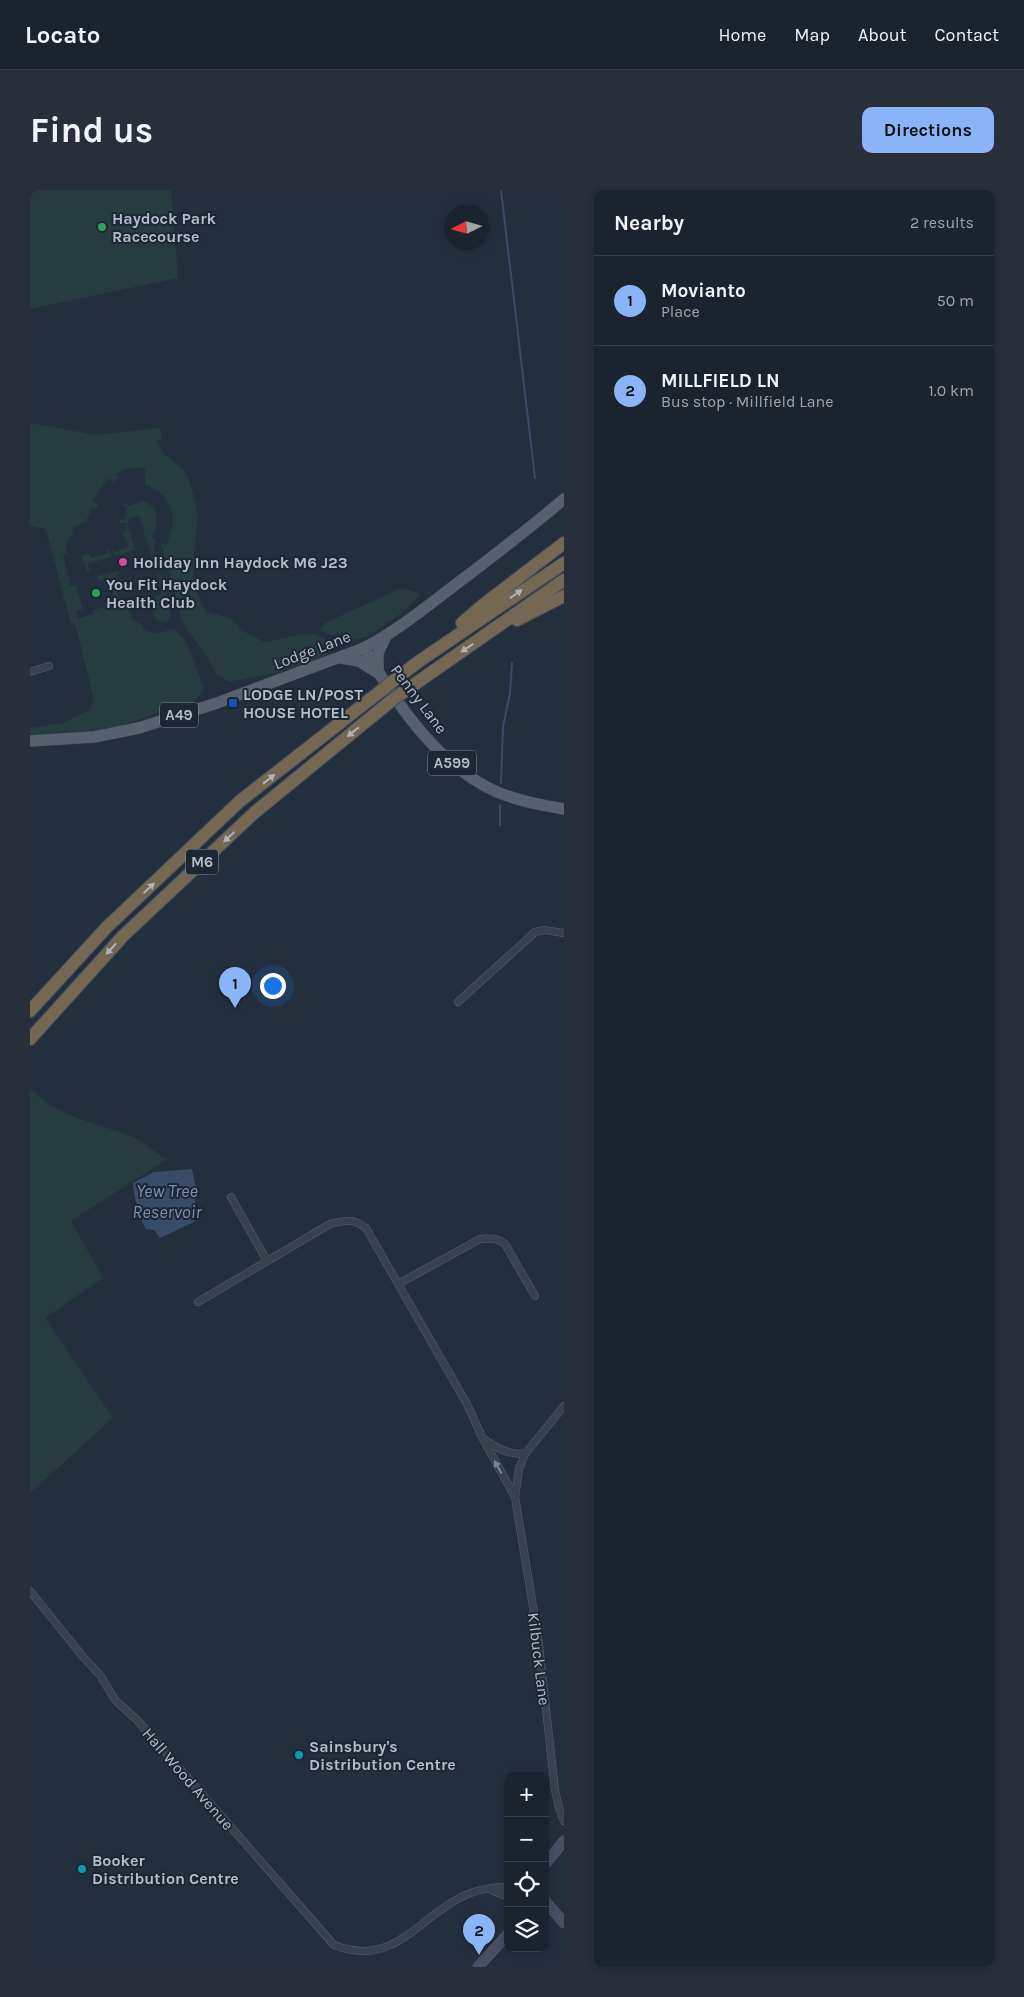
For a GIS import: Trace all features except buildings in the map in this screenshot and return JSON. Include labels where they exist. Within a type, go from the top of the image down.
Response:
[{"type":"highway","points":[[418,662],[483,605],[564,543]]},
{"type":"highway","name":"M6","points":[[30,1011],[107,927],[240,801],[418,662],[564,563]]},
{"type":"highway","name":"M6","points":[[30,1039],[123,936],[247,820],[402,693],[564,580]]},
{"type":"highway","points":[[482,638],[564,596]]},
{"type":"main road","name":"Lodge Lane","points":[[30,741],[94,737],[139,728],[216,703],[364,648],[387,635],[538,521],[564,499]]},
{"type":"main road","points":[[379,674],[377,658],[387,635]]},
{"type":"main road","name":"Penny Lane","points":[[364,648],[379,674],[430,742],[459,768],[497,791],[526,802],[564,810]]},
{"type":"main road","name":"A599","points":[[339,658],[359,661],[370,666],[379,674]]},
{"type":"street","points":[[30,672],[49,666]]},
{"type":"street","points":[[458,1002],[535,932],[544,930],[564,933]]},
{"type":"street","points":[[231,1197],[267,1262]]},
{"type":"street","name":"Kilbuck Lane","points":[[198,1302],[330,1224],[346,1220],[356,1221],[366,1228],[467,1404],[482,1437],[515,1496]]},
{"type":"street","points":[[398,1284],[480,1239],[488,1238],[497,1239],[505,1244],[535,1296]]},
{"type":"street","name":"Kilbuck Lane","points":[[564,1406],[525,1454],[519,1469],[515,1496],[538,1637],[556,1798],[564,1821]]},
{"type":"street","points":[[482,1437],[502,1451],[512,1454],[525,1454]]},
{"type":"street","name":"Hall Wood Avenue","points":[[30,1591],[100,1675],[115,1700],[138,1722],[334,1945],[359,1955],[384,1954],[403,1944],[455,1900],[488,1889],[504,1887]]},
{"type":"street","points":[[549,1860],[564,1842]]},
{"type":"street","points":[[488,1889],[504,1894]]},
{"type":"street","points":[[549,1906],[561,1921]]},
{"type":"street","points":[[549,1916],[561,1921]]},
{"type":"street","points":[[478,1967],[504,1938]]},
{"type":"green space","name":"Haydock Park Racecourse","points":[[30,190],[171,190],[178,278],[30,309]]},
{"type":"green space","points":[[30,423],[96,435],[160,428],[162,439],[157,441],[164,454],[184,470],[196,505],[197,519],[193,578],[202,606],[207,612],[230,618],[243,631],[264,642],[313,634],[327,639],[330,646],[326,656],[279,672],[229,682],[216,674],[209,660],[183,623],[161,543],[166,545],[172,526],[173,517],[168,502],[155,489],[145,485],[145,467],[126,469],[116,474],[118,478],[113,482],[110,478],[98,491],[93,502],[98,504],[97,509],[92,508],[86,521],[72,529],[74,534],[67,543],[67,554],[63,555],[70,586],[76,585],[83,609],[76,611],[78,619],[93,614],[93,610],[116,604],[109,580],[98,580],[97,576],[118,571],[116,580],[120,602],[130,611],[132,620],[154,633],[175,629],[187,643],[204,688],[196,700],[108,730],[30,739],[30,728],[63,723],[90,710],[94,699],[75,623],[71,624],[46,529],[30,526]]},
{"type":"green space","points":[[142,501],[152,506],[157,521],[152,537],[155,539],[153,561],[139,516],[128,519],[129,522],[127,523],[135,550],[114,556],[111,547],[114,552],[128,547],[122,532],[127,531],[126,523],[120,523],[119,520],[125,519],[127,507],[123,505],[125,502],[129,506]]},
{"type":"green space","points":[[107,548],[109,548],[111,557],[88,564],[90,572],[87,573],[82,556],[89,554],[91,558],[108,553]]},
{"type":"green space","points":[[156,571],[163,579],[171,614],[168,621],[161,622],[156,620],[150,601],[162,593]]},
{"type":"green space","points":[[399,589],[410,590],[420,594],[403,612],[367,637],[350,640],[340,634],[330,635],[320,630],[325,623]]},
{"type":"green space","points":[[30,1089],[54,1107],[66,1113],[135,1138],[166,1160],[71,1221],[103,1278],[45,1318],[113,1418],[30,1493]]},
{"type":"water","name":"Yew Tree Reservoir","points":[[192,1169],[196,1189],[194,1222],[160,1238],[154,1230],[146,1229],[143,1224],[137,1207],[133,1183],[154,1172]]},
{"type":"waterway","points":[[501,190],[535,478]]},
{"type":"waterway","points":[[501,783],[503,727],[510,693],[512,663]]},
{"type":"waterway","points":[[500,805],[500,825]]},
{"type":"place","name":"Haydock Park Racecourse","points":[[102,227]]},
{"type":"place","name":"Holiday Inn Haydock M6 J23","points":[[123,562]]},
{"type":"place","name":"You Fit Haydock Health Club","points":[[96,593]]},
{"type":"place","name":"LODGE LN/POST HOUSE HOTEL","points":[[233,703]]},
{"type":"place","name":"Movianto","points":[[235,1008]]},
{"type":"place","name":"Sainsbury's Distribution Centre","points":[[299,1755]]},
{"type":"place","name":"Booker Distribution Centre","points":[[82,1869]]},
{"type":"place","name":"MILLFIELD LN","points":[[479,1955]]}]
